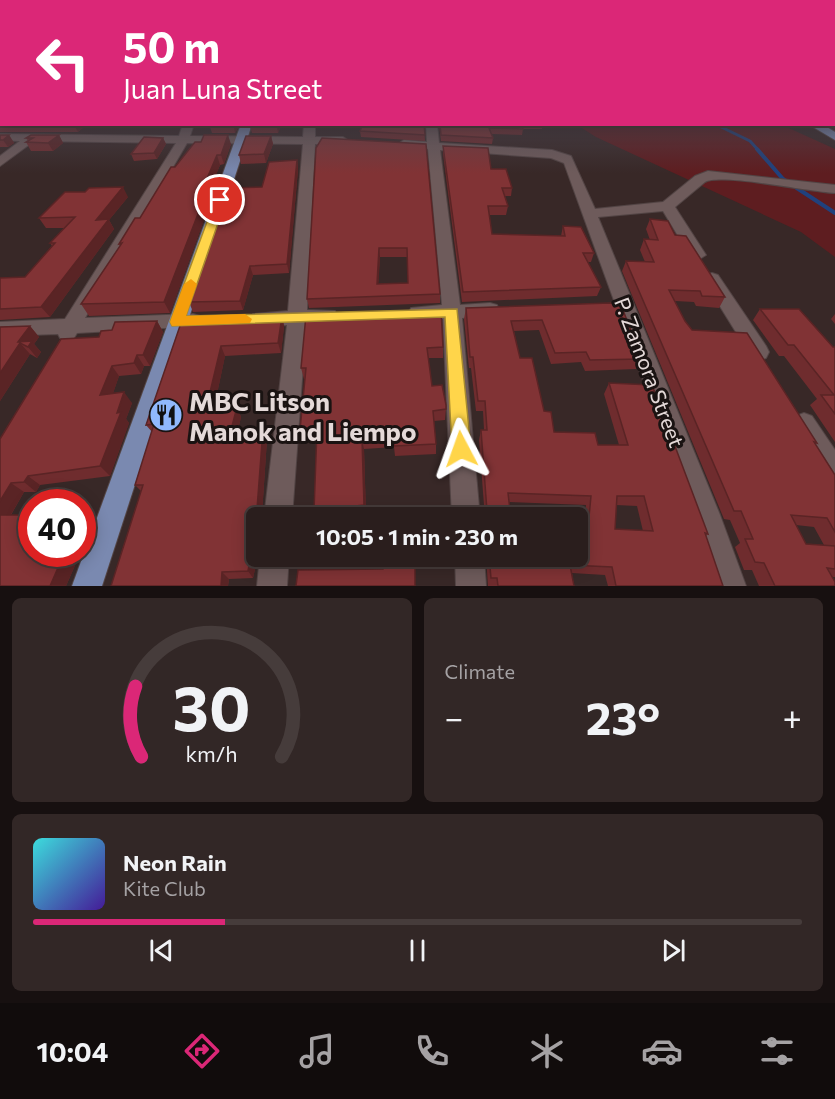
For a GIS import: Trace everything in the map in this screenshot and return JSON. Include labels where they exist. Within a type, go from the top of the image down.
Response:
[{"type":"main road","points":[[816,126],[835,137]]},
{"type":"main road","points":[[87,586],[244,132]]},
{"type":"street","points":[[106,126],[120,139]]},
{"type":"street","points":[[431,126],[452,312],[465,507]]},
{"type":"street","points":[[59,345],[186,132]]},
{"type":"street","points":[[0,137],[120,139],[186,132],[309,132],[354,142]]},
{"type":"street","points":[[280,507],[297,317],[309,132]]},
{"type":"street","points":[[0,162],[32,137]]},
{"type":"street","points":[[388,143],[433,146]]},
{"type":"street","name":"P. Zamora Street","points":[[433,146],[552,154],[567,159],[706,515],[731,586]]},
{"type":"street","points":[[589,214],[667,206],[700,179],[708,176],[729,176],[762,183],[835,189]]},
{"type":"street","points":[[667,206],[766,364]]},
{"type":"street","points":[[600,305],[623,304]]},
{"type":"street","points":[[404,314],[509,309]]},
{"type":"street","points":[[243,320],[345,316]]},
{"type":"street","points":[[0,329],[210,321]]},
{"type":"street","points":[[791,403],[835,472]]},
{"type":"street","points":[[272,586],[274,567]]},
{"type":"street","points":[[470,567],[471,586]]},
{"type":"shaded area","points":[[579,126],[784,126],[835,149],[835,257],[801,232],[596,137]]},
{"type":"building","points":[[211,126],[234,126],[234,127]]},
{"type":"building","points":[[250,126],[277,126],[277,127]]},
{"type":"building","points":[[362,126],[424,126],[425,135],[360,131]]},
{"type":"building","points":[[440,126],[522,126],[523,129],[489,128],[493,138],[441,135]]},
{"type":"building","points":[[0,135],[9,135],[0,140]]},
{"type":"building","points":[[31,135],[59,135],[48,143],[26,142],[33,138],[26,138]]},
{"type":"building","points":[[204,135],[228,135],[221,155],[217,155],[203,188],[208,188],[164,302],[81,304],[122,243],[119,244],[135,218],[140,218],[171,167],[175,167],[195,142],[201,142]]},
{"type":"building","points":[[246,136],[271,136],[264,154],[239,155]]},
{"type":"building","points":[[144,137],[163,138],[154,153],[131,154]]},
{"type":"building","points":[[322,138],[426,144],[440,294],[307,299],[316,148]],"holes":[[[379,248],[407,248],[408,283],[377,284]]]},
{"type":"building","points":[[443,146],[488,148],[491,169],[506,169],[512,188],[502,188],[508,206],[488,206],[492,234],[565,236],[563,226],[581,227],[594,253],[583,253],[601,287],[463,292]]},
{"type":"building","points":[[297,160],[287,264],[250,266],[240,301],[189,302],[228,188],[262,187],[269,162]]},
{"type":"building","points":[[123,187],[96,220],[109,219],[41,307],[0,309],[0,278],[25,277],[55,243],[50,243],[75,217],[39,218],[65,192],[85,192],[89,188]]},
{"type":"building","points":[[650,219],[668,221],[675,235],[686,236],[725,297],[702,296],[700,291],[669,290],[685,321],[692,330],[747,333],[835,475],[835,532],[827,518],[791,515],[806,544],[835,546],[835,569],[827,568],[835,586],[775,586],[764,563],[755,562],[745,539],[753,539],[741,511],[734,511],[626,261],[654,262],[644,239],[658,240]]},
{"type":"building","points":[[610,303],[621,305],[642,359],[590,360],[586,352],[555,353],[542,320],[511,321],[520,358],[532,358],[544,411],[551,412],[554,432],[595,433],[598,445],[628,445],[609,383],[652,385],[708,534],[705,533],[723,586],[616,586],[612,567],[588,566],[591,496],[508,493],[510,507],[487,507],[481,430],[487,430],[485,401],[478,401],[473,357],[470,357],[466,308]],"holes":[[[617,496],[644,496],[653,531],[615,529]]]},
{"type":"building","points":[[760,309],[799,309],[835,347],[835,414],[821,395],[834,395],[794,345],[788,345]]},
{"type":"building","points":[[441,310],[443,347],[427,348],[432,386],[442,385],[446,405],[446,409],[433,411],[436,444],[394,446],[394,437],[362,439],[364,505],[314,507],[317,429],[300,430],[306,368],[301,368],[306,315]]},
{"type":"building","points":[[282,316],[278,343],[221,346],[206,409],[237,407],[231,430],[263,429],[257,507],[246,507],[246,567],[249,567],[248,571],[222,572],[221,586],[111,586],[143,485],[135,485],[154,424],[146,425],[182,320]]},
{"type":"building","points":[[157,321],[143,355],[137,355],[134,363],[112,366],[100,395],[124,392],[117,413],[121,412],[100,466],[28,476],[24,482],[11,483],[0,501],[0,439],[61,339],[99,337],[101,331],[112,330],[115,322]]},
{"type":"building","points":[[30,326],[18,342],[32,341],[28,347],[20,343],[0,373],[0,327]]},
{"type":"building","points":[[0,515],[18,515],[18,567],[58,567],[50,586],[0,586]]},
{"type":"building","points":[[383,567],[415,567],[415,586],[296,586],[298,570],[383,569]]},
{"type":"building","points":[[490,567],[570,567],[574,586],[498,586],[497,578],[491,578]]},
{"type":"waterway","points":[[719,126],[750,141],[759,151]]},
{"type":"waterway","points":[[757,149],[783,179],[835,213]]},
{"type":"slow traffic","points":[[191,284],[177,322],[245,319]]},
{"type":"place","name":"MBC Litson Manok and Liempo","points":[[166,415]]},
{"type":"route","points":[[220,200],[177,322],[452,312],[461,449]]}]
